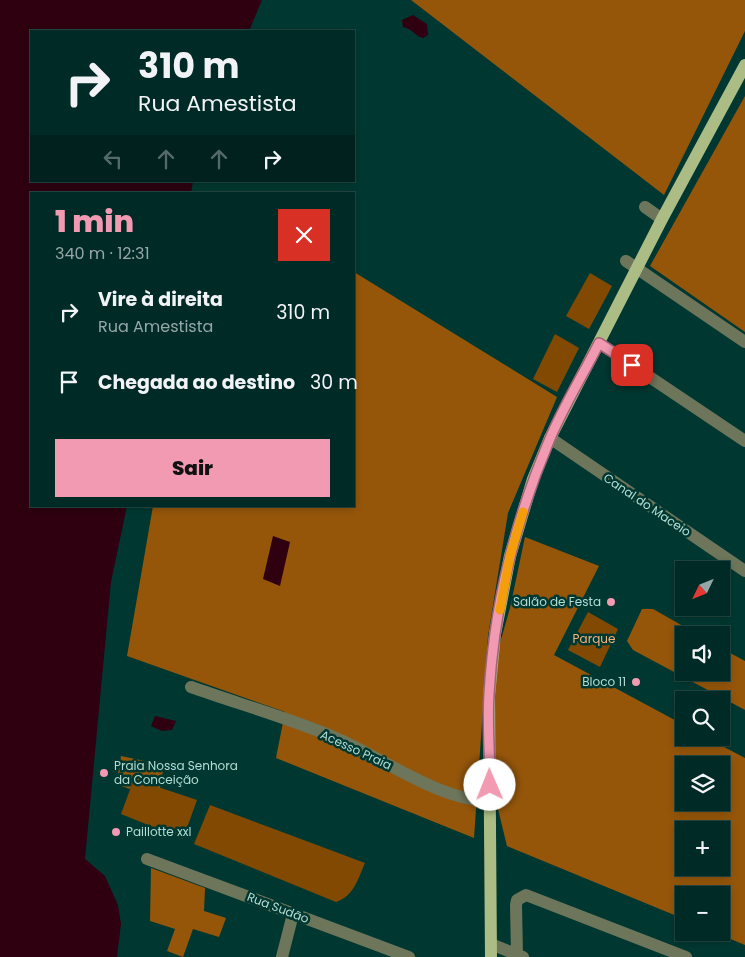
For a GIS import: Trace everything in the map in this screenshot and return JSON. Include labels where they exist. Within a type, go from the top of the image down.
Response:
[{"type":"main road","points":[[491,951],[489,696],[495,634],[510,556],[533,480],[550,438],[599,343],[632,264],[662,218],[745,65]]},
{"type":"street","points":[[645,207],[662,218]]},
{"type":"street","points":[[632,264],[745,342]]},
{"type":"street","points":[[599,343],[745,441]]},
{"type":"street","name":"Canal do Maceio","points":[[550,438],[745,571]]},
{"type":"street","name":"Acesso Praia","points":[[192,687],[336,738],[448,793],[491,802]]},
{"type":"street","name":"Rua Sudão","points":[[147,859],[293,914],[388,953],[409,957]]},
{"type":"street","points":[[491,951],[520,956],[517,900],[521,896],[532,896],[686,957]]},
{"type":"street","points":[[282,957],[293,914]]},
{"type":"green space","points":[[590,273],[612,286],[589,329],[566,316]]},
{"type":"green space","points":[[555,334],[579,348],[557,392],[533,379]]},
{"type":"green space","name":"Parque","points":[[588,612],[618,629],[600,667],[568,650]]},
{"type":"green space","points":[[134,779],[197,800],[183,839],[121,814]]},
{"type":"green space","points":[[210,805],[365,863],[355,886],[347,896],[336,902],[194,844]]},
{"type":"shaded area","points":[[0,0],[262,0],[249,30],[30,30],[30,182],[193,182],[191,192],[30,192],[30,507],[127,507],[111,582],[85,859],[105,876],[118,905],[121,924],[117,957],[0,957]]},
{"type":"shaded area","points":[[411,0],[745,0],[745,31],[664,195]]},
{"type":"shaded area","points":[[413,15],[427,24],[428,35],[423,38],[403,27],[402,20]]},
{"type":"shaded area","points":[[745,96],[745,332],[650,266]]},
{"type":"shaded area","points":[[355,273],[557,397],[508,513],[488,636],[474,838],[276,758],[285,712],[127,656],[153,507],[355,507]]},
{"type":"shaded area","points":[[273,536],[290,542],[280,586],[263,579]]},
{"type":"shaded area","points":[[525,537],[599,566],[554,655],[675,720],[675,746],[722,746],[745,758],[745,945],[730,939],[730,886],[675,886],[675,915],[507,846],[498,809],[490,678],[510,608]]},
{"type":"shaded area","points":[[642,609],[653,609],[683,626],[675,626],[675,672],[633,650],[627,641]]},
{"type":"shaded area","points":[[730,653],[745,661],[745,710],[730,702],[730,691],[710,691],[691,681],[730,681]]},
{"type":"shaded area","points":[[155,716],[176,721],[172,730],[162,731],[151,726]]},
{"type":"shaded area","points":[[121,756],[164,765],[160,788],[134,779],[130,789],[116,784]]},
{"type":"shaded area","points":[[151,868],[205,888],[204,911],[226,918],[219,937],[193,929],[183,957],[167,951],[175,929],[150,921]]},
{"type":"slow traffic","points":[[500,610],[510,556],[523,512]]},
{"type":"place","name":"Salão de Festa","points":[[611,602]]},
{"type":"place","name":"Bloco 11","points":[[636,682]]},
{"type":"place","name":"Praia Nossa Senhora da Conceição","points":[[104,773]]},
{"type":"place","name":"Paillotte xxl","points":[[116,832]]},
{"type":"route","points":[[490,785],[489,696],[495,634],[510,556],[533,480],[550,438],[599,343],[632,365]]}]
